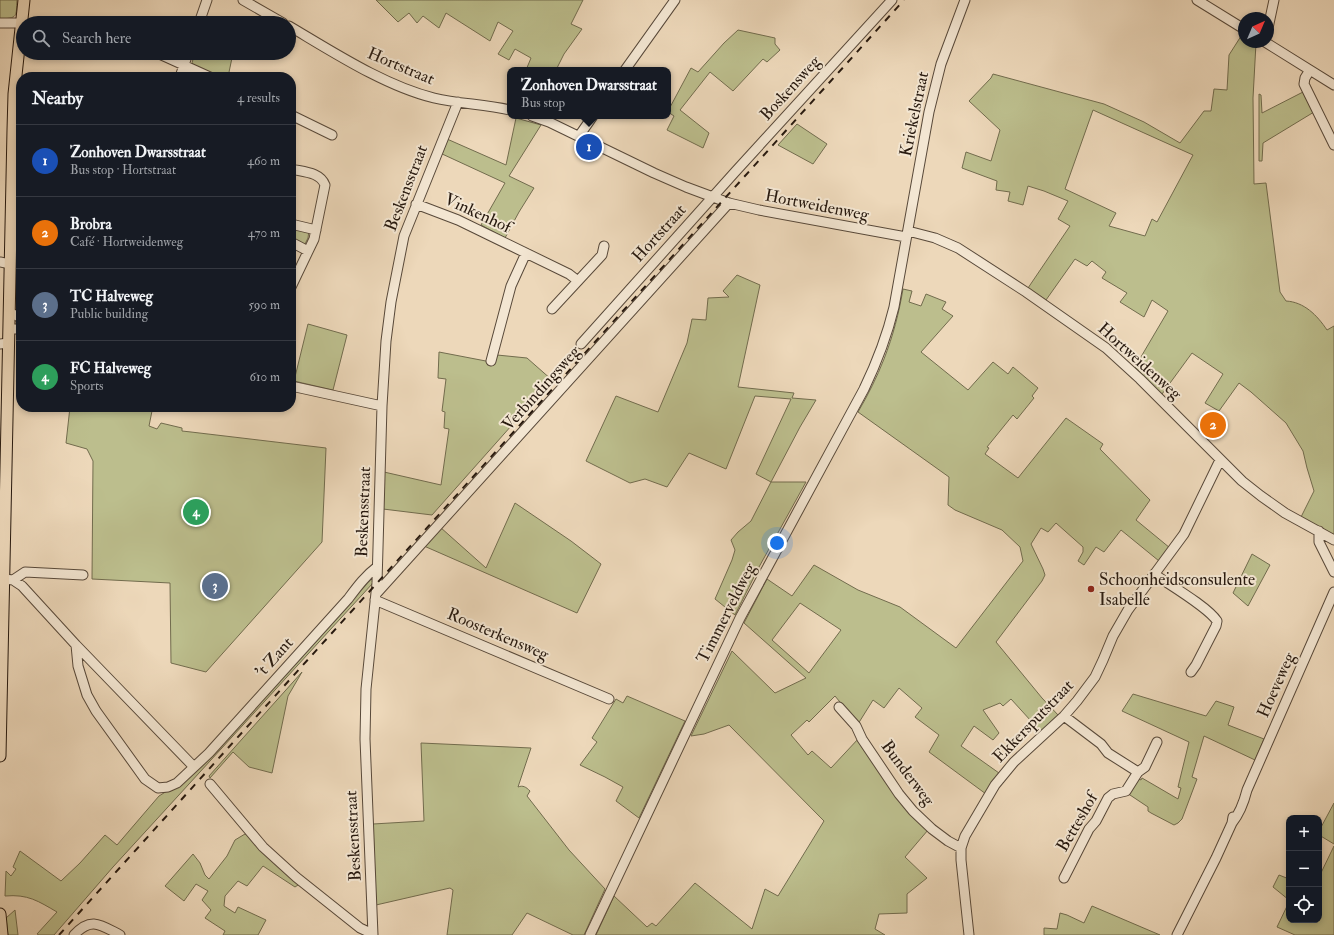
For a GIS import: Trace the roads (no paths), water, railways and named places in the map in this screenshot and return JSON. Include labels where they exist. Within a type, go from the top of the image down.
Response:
[{"type":"main road","points":[[22,16],[24,0]]},
{"type":"main road","points":[[16,72],[17,60]]},
{"type":"main road","points":[[0,756],[8,579],[4,344],[9,329],[9,312],[5,263],[16,74]]},
{"type":"main road","points":[[0,914],[2,935]]},
{"type":"street","points":[[201,16],[207,0]]},
{"type":"street","points":[[243,0],[271,16]]},
{"type":"street","points":[[627,67],[675,0]]},
{"type":"street","name":"Boskensweg","points":[[709,196],[734,172],[892,0]]},
{"type":"street","name":"Kriekelstraat","points":[[907,234],[931,105],[942,64],[965,0]]},
{"type":"street","points":[[1197,0],[1238,25]]},
{"type":"street","points":[[1271,12],[1274,0]]},
{"type":"street","points":[[0,23],[16,23]]},
{"type":"street","name":"Hortstraat","points":[[296,30],[402,88],[435,98],[507,110]]},
{"type":"street","points":[[1274,47],[1334,85]]},
{"type":"street","points":[[173,60],[199,72]]},
{"type":"street","points":[[182,72],[186,60]]},
{"type":"street","points":[[1310,70],[1305,78],[1304,84],[1334,145]]},
{"type":"street","name":"Beskensstraat","points":[[373,934],[365,710],[376,597],[382,406],[386,342],[391,302],[404,236],[458,102]]},
{"type":"street","points":[[296,118],[332,135]]},
{"type":"street","name":"Hortstraat","points":[[540,119],[654,173],[726,202]]},
{"type":"street","points":[[579,136],[591,119]]},
{"type":"street","points":[[296,170],[318,175],[323,180],[325,185],[314,239],[296,276]]},
{"type":"street","points":[[643,270],[709,196]]},
{"type":"street","name":"Hortstraat","points":[[581,344],[709,196]]},
{"type":"street","name":"Hortweidenweg","points":[[726,202],[759,210],[931,237],[958,248],[1026,292],[1106,348],[1140,379],[1242,481],[1285,513],[1334,540]]},
{"type":"street","name":"Verbindingsweg","points":[[376,597],[726,202]]},
{"type":"street","name":"Vinkenhof","points":[[416,204],[458,220],[569,274],[578,281]]},
{"type":"street","points":[[296,225],[316,230]]},
{"type":"street","name":"Timmerveldweg","points":[[590,935],[740,618],[864,390],[876,365],[891,322],[907,234]]},
{"type":"street","points":[[296,244],[308,250]]},
{"type":"street","points":[[552,309],[602,255],[604,246]]},
{"type":"street","name":"Vinkenhof","points":[[491,361],[511,286],[526,253]]},
{"type":"street","points":[[9,312],[16,316]]},
{"type":"street","points":[[9,329],[16,329]]},
{"type":"street","points":[[296,387],[382,406]]},
{"type":"street","name":"Ekkersputstraat","points":[[969,935],[961,848],[970,826],[1003,774],[1064,716],[1095,677],[1120,622],[1184,534],[1220,460]]},
{"type":"street","points":[[1319,531],[1319,542],[1334,572]]},
{"type":"street","name":"'t Zant","points":[[76,645],[78,666],[87,695],[96,711],[145,779],[158,788],[168,787],[177,783],[209,753],[348,599],[359,583],[369,572],[377,567]]},
{"type":"street","points":[[8,579],[25,572],[83,575]]},
{"type":"street","points":[[1154,574],[1202,606],[1217,621],[1216,626],[1196,666],[1191,672]]},
{"type":"street","points":[[8,579],[22,586],[76,645],[194,767]]},
{"type":"street","name":"Hoeveweg","points":[[1177,935],[1216,858],[1232,823],[1234,811],[1240,798],[1247,790],[1334,592]]},
{"type":"street","name":"Roosterkensweg","points":[[376,597],[609,699]]},
{"type":"street","name":"Bunderweg","points":[[839,707],[856,726],[862,739],[895,788],[913,811],[932,829],[948,841],[961,848]]},
{"type":"street","points":[[1064,716],[1101,744],[1108,753],[1138,772]]},
{"type":"street","name":"Betteshof","points":[[1064,878],[1089,829],[1096,822],[1108,798],[1113,794],[1126,791],[1138,772],[1145,767],[1157,742]]},
{"type":"street","points":[[210,784],[253,836],[276,859],[360,928],[373,934]]},
{"type":"street","points":[[74,935],[84,925],[91,923],[97,923],[120,935]]},
{"type":"railway","points":[[59,935],[904,0]]},
{"type":"place","name":"Zonhoven Dwarsstraat","points":[[589,147]]},
{"type":"place","name":"Brobra","points":[[1213,425]]},
{"type":"place","name":"FC Halveweg","points":[[196,512]]},
{"type":"place","name":"TC Halveweg","points":[[215,586]]},
{"type":"place","name":"Schoonheidsconsulente Isabelle","points":[[1091,589]]}]
